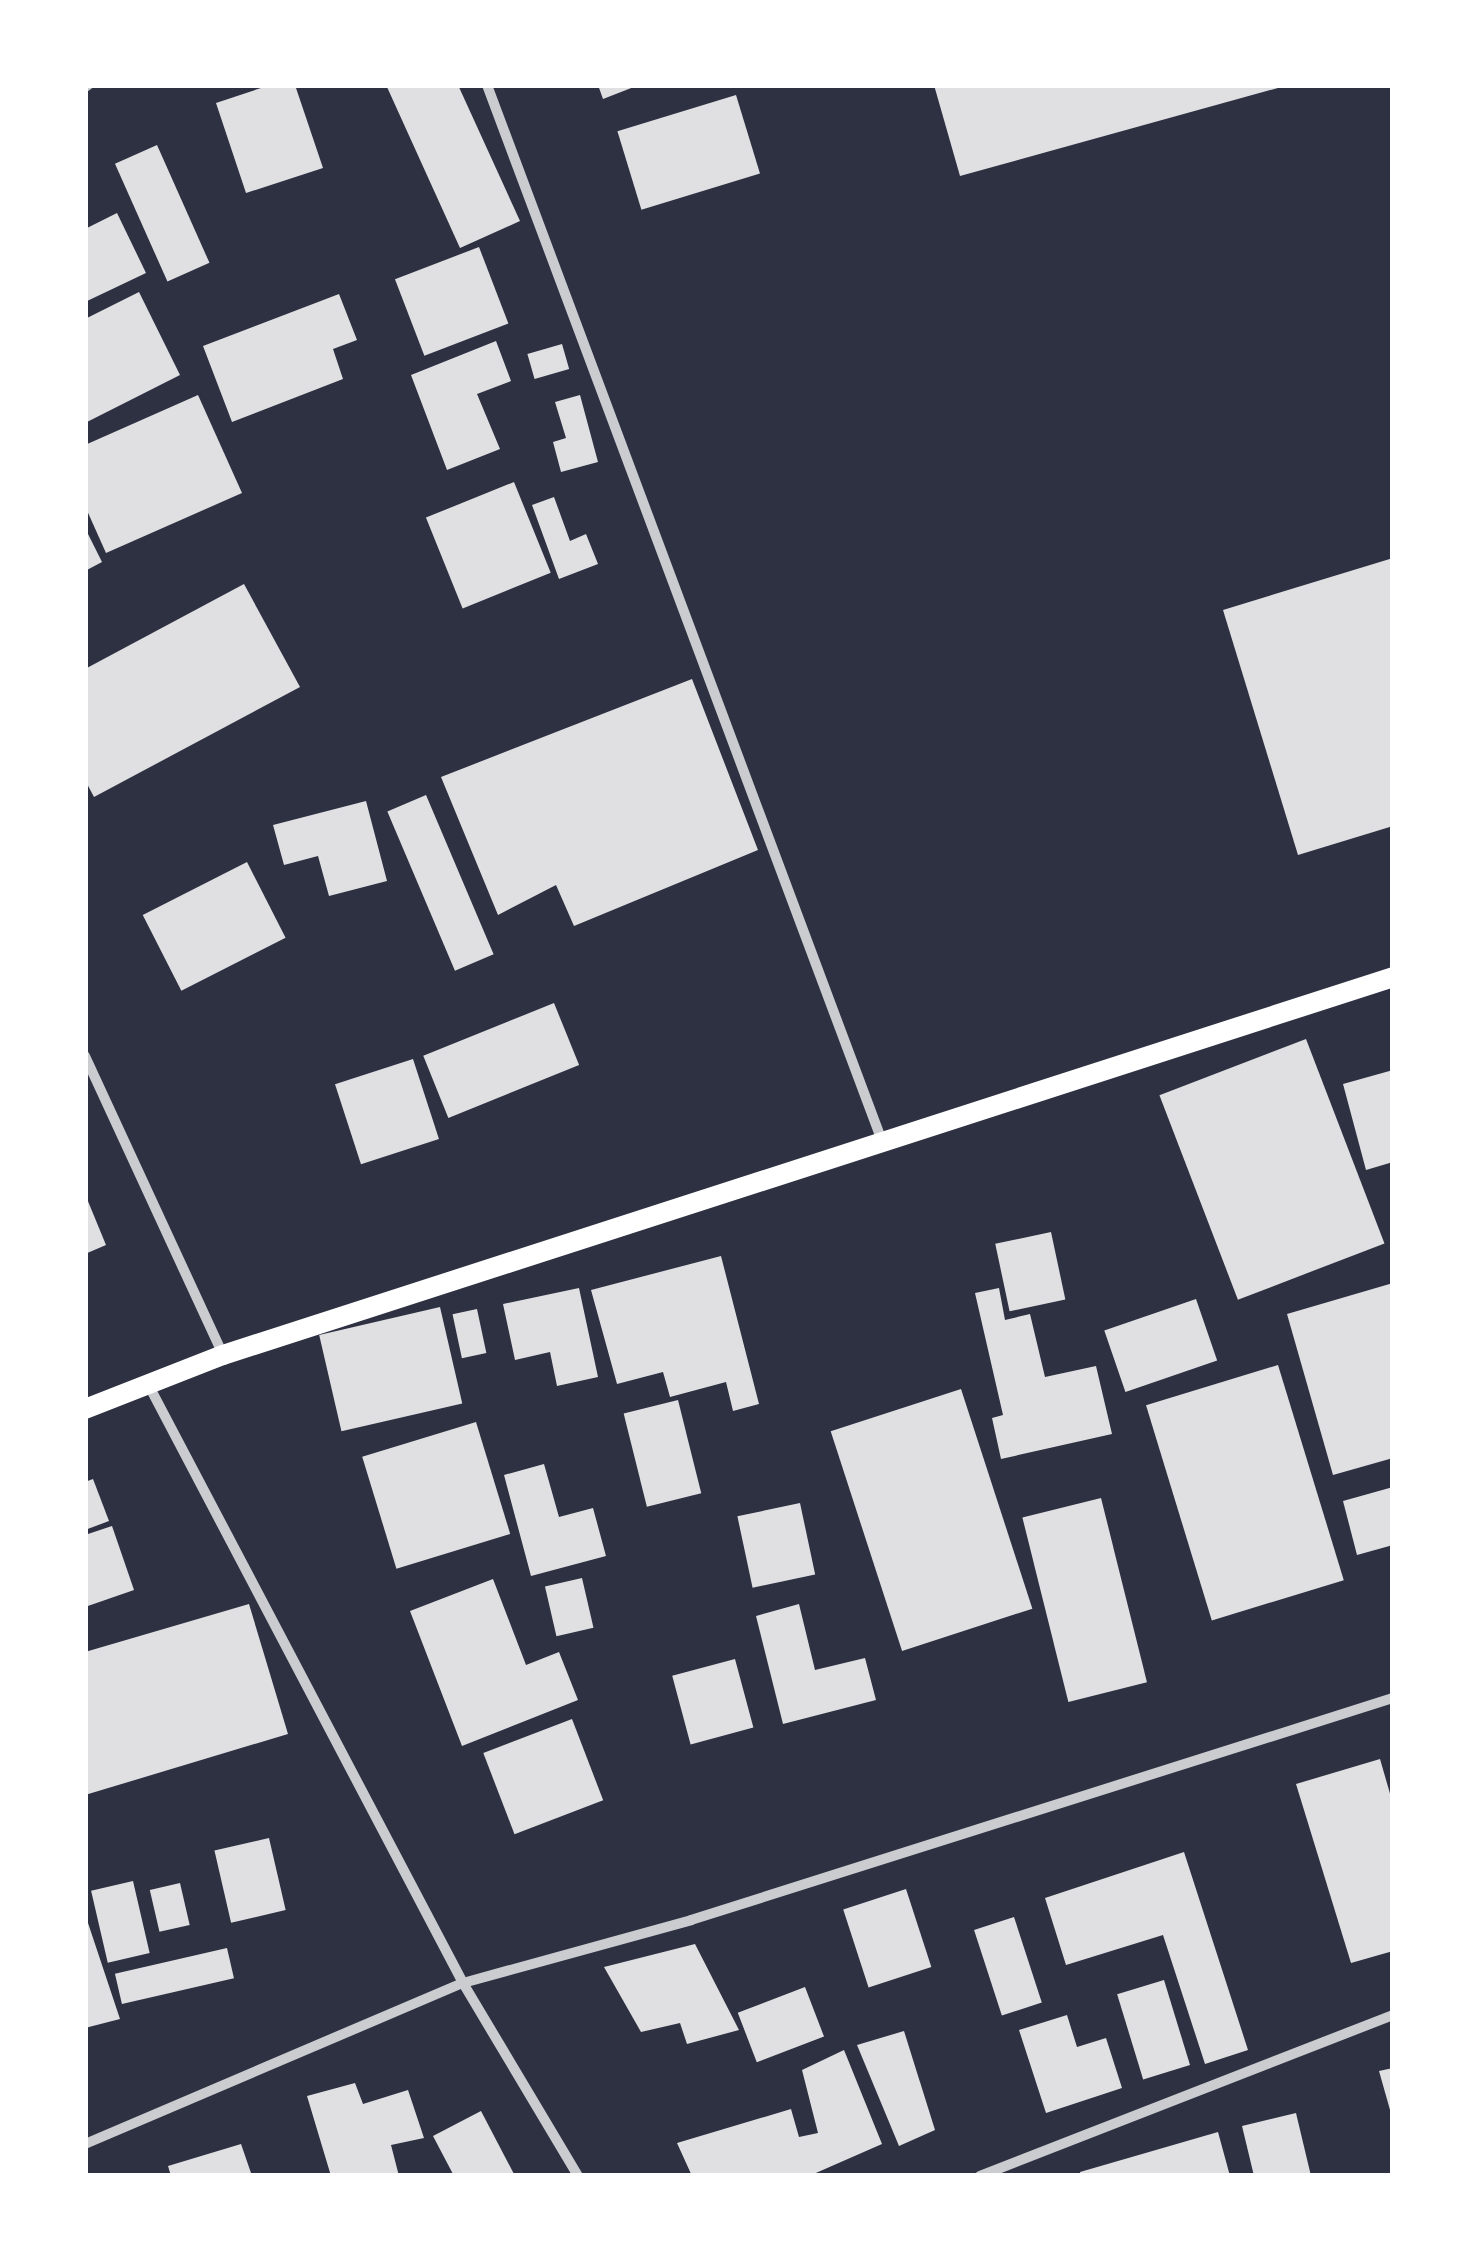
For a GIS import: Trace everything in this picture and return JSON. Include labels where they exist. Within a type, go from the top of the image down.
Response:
[{"type":"main road","points":[[85,1409],[224,1355],[1393,977]]},
{"type":"street","points":[[487,85],[882,1142]]},
{"type":"street","points":[[85,1056],[224,1355]]},
{"type":"street","points":[[148,1384],[463,1983],[578,2176]]},
{"type":"street","points":[[85,2144],[463,1983],[691,1920],[1393,1698]]},
{"type":"street","points":[[980,2176],[1393,2016]]},
{"type":"building","points":[[270,85],[295,85],[323,168],[246,193],[216,103]]},
{"type":"building","points":[[458,85],[520,221],[460,248],[387,87]]},
{"type":"building","points":[[598,85],[639,85],[603,99]]},
{"type":"building","points":[[934,85],[1285,85],[1285,86],[960,176]]},
{"type":"building","points":[[736,95],[760,173],[641,210],[617,131]]},
{"type":"building","points":[[157,145],[209,263],[167,282],[115,164]]},
{"type":"building","points":[[117,213],[146,273],[85,302],[85,229]]},
{"type":"building","points":[[479,247],[508,324],[424,356],[395,279]]},
{"type":"building","points":[[139,292],[180,375],[85,423],[85,319]]},
{"type":"building","points":[[339,294],[357,340],[333,349],[343,379],[232,422],[203,346]]},
{"type":"building","points":[[496,341],[511,381],[477,394],[500,449],[447,470],[411,375]]},
{"type":"building","points":[[562,344],[569,369],[535,379],[527,354]]},
{"type":"building","points":[[198,395],[242,493],[106,553],[85,506],[85,445]]},
{"type":"building","points":[[580,395],[598,462],[561,472],[553,442],[566,438],[555,402]]},
{"type":"building","points":[[514,482],[551,573],[463,608],[426,518]]},
{"type":"building","points":[[554,497],[570,541],[586,534],[598,564],[559,579],[532,505]]},
{"type":"building","points":[[85,528],[102,562],[85,571]]},
{"type":"building","points":[[1393,558],[1393,826],[1298,855],[1223,610]]},
{"type":"building","points":[[244,584],[300,687],[94,797],[85,780],[85,669]]},
{"type":"building","points":[[692,679],[758,850],[574,926],[556,885],[498,915],[441,777]]},
{"type":"building","points":[[426,795],[494,954],[455,971],[387,811]]},
{"type":"building","points":[[366,801],[387,881],[329,896],[318,856],[284,865],[273,825]]},
{"type":"building","points":[[247,862],[286,938],[181,991],[143,915]]},
{"type":"building","points":[[554,1003],[579,1065],[448,1118],[423,1056]]},
{"type":"building","points":[[1306,1039],[1384,1243],[1238,1300],[1159,1095]]},
{"type":"building","points":[[413,1059],[439,1139],[361,1164],[335,1084]]},
{"type":"building","points":[[1393,1070],[1393,1162],[1366,1170],[1343,1084]]},
{"type":"building","points":[[85,1194],[106,1245],[85,1254]]},
{"type":"building","points":[[1051,1232],[1065,1299],[1010,1311],[995,1244]]},
{"type":"building","points":[[721,1256],[759,1404],[733,1411],[726,1382],[670,1397],[663,1372],[617,1384],[591,1290]]},
{"type":"building","points":[[1393,1283],[1393,1458],[1333,1475],[1287,1314]]},
{"type":"building","points":[[579,1288],[598,1377],[557,1386],[550,1352],[515,1360],[503,1304]]},
{"type":"building","points":[[999,1288],[1005,1320],[1030,1314],[1045,1377],[1096,1366],[1112,1434],[1001,1459],[992,1418],[1003,1415],[975,1293]]},
{"type":"building","points":[[1196,1299],[1217,1360],[1125,1392],[1104,1331]]},
{"type":"building","points":[[440,1307],[462,1403],[341,1431],[319,1335]]},
{"type":"building","points":[[477,1309],[486,1353],[462,1358],[453,1314]]},
{"type":"building","points":[[1278,1365],[1344,1580],[1212,1621],[1146,1405]]},
{"type":"building","points":[[961,1389],[1032,1609],[902,1651],[831,1431]]},
{"type":"building","points":[[678,1400],[701,1493],[647,1507],[624,1414]]},
{"type":"building","points":[[476,1422],[510,1534],[396,1569],[362,1457]]},
{"type":"building","points":[[544,1464],[559,1517],[593,1508],[606,1556],[531,1576],[504,1475]]},
{"type":"building","points":[[93,1479],[109,1521],[85,1530],[85,1482]]},
{"type":"building","points":[[1393,1487],[1393,1545],[1357,1555],[1343,1501]]},
{"type":"building","points":[[1101,1498],[1147,1682],[1068,1702],[1022,1518]]},
{"type":"building","points":[[800,1503],[815,1574],[753,1588],[737,1516]]},
{"type":"building","points":[[112,1526],[134,1590],[85,1607],[85,1535]]},
{"type":"building","points":[[582,1578],[593,1628],[556,1636],[545,1587]]},
{"type":"building","points":[[493,1579],[526,1665],[559,1652],[578,1700],[462,1746],[410,1611]]},
{"type":"building","points":[[249,1604],[288,1734],[85,1795],[85,1652]]},
{"type":"building","points":[[799,1604],[815,1670],[865,1658],[876,1700],[783,1724],[756,1616]]},
{"type":"building","points":[[735,1659],[753,1728],[691,1744],[672,1676]]},
{"type":"building","points":[[572,1719],[603,1800],[514,1834],[483,1753]]},
{"type":"building","points":[[1380,1759],[1393,1804],[1393,1951],[1351,1963],[1296,1784]]},
{"type":"building","points":[[269,1838],[286,1910],[231,1923],[214,1851]]},
{"type":"building","points":[[1184,1852],[1248,2050],[1205,2064],[1163,1935],[1066,1965],[1045,1898]]},
{"type":"building","points":[[133,1881],[150,1953],[108,1963],[91,1891]]},
{"type":"building","points":[[180,1883],[190,1925],[159,1932],[150,1890]]},
{"type":"building","points":[[906,1889],[931,1967],[869,1987],[843,1909]]},
{"type":"building","points":[[85,1914],[120,2019],[85,2028]]},
{"type":"building","points":[[1014,1917],[1042,2003],[1002,2016],[974,1930]]},
{"type":"building","points":[[695,1944],[739,2030],[687,2044],[680,2023],[641,2032],[604,1967]]},
{"type":"building","points":[[227,1948],[234,1978],[122,2004],[115,1974]]},
{"type":"building","points":[[1164,1980],[1190,2065],[1143,2079],[1117,1994]]},
{"type":"building","points":[[805,1987],[824,2036],[757,2062],[738,2013]]},
{"type":"building","points":[[1067,2015],[1077,2047],[1106,2038],[1122,2088],[1046,2113],[1019,2030]]},
{"type":"building","points":[[904,2031],[935,2130],[899,2146],[857,2045]]},
{"type":"building","points":[[844,2050],[882,2144],[809,2176],[692,2176],[677,2143],[791,2109],[799,2137],[818,2133],[802,2070]]},
{"type":"building","points":[[1393,2068],[1393,2117],[1392,2117],[1379,2071]]},
{"type":"building","points":[[355,2083],[363,2104],[408,2090],[424,2138],[391,2145],[399,2176],[331,2176],[307,2096]]},
{"type":"building","points":[[481,2111],[515,2176],[454,2176],[433,2136]]},
{"type":"building","points":[[1296,2113],[1311,2176],[1254,2176],[1242,2126]]},
{"type":"building","points":[[1218,2132],[1230,2176],[1081,2176],[1080,2172]]},
{"type":"building","points":[[241,2144],[252,2176],[171,2176],[168,2166]]}]
